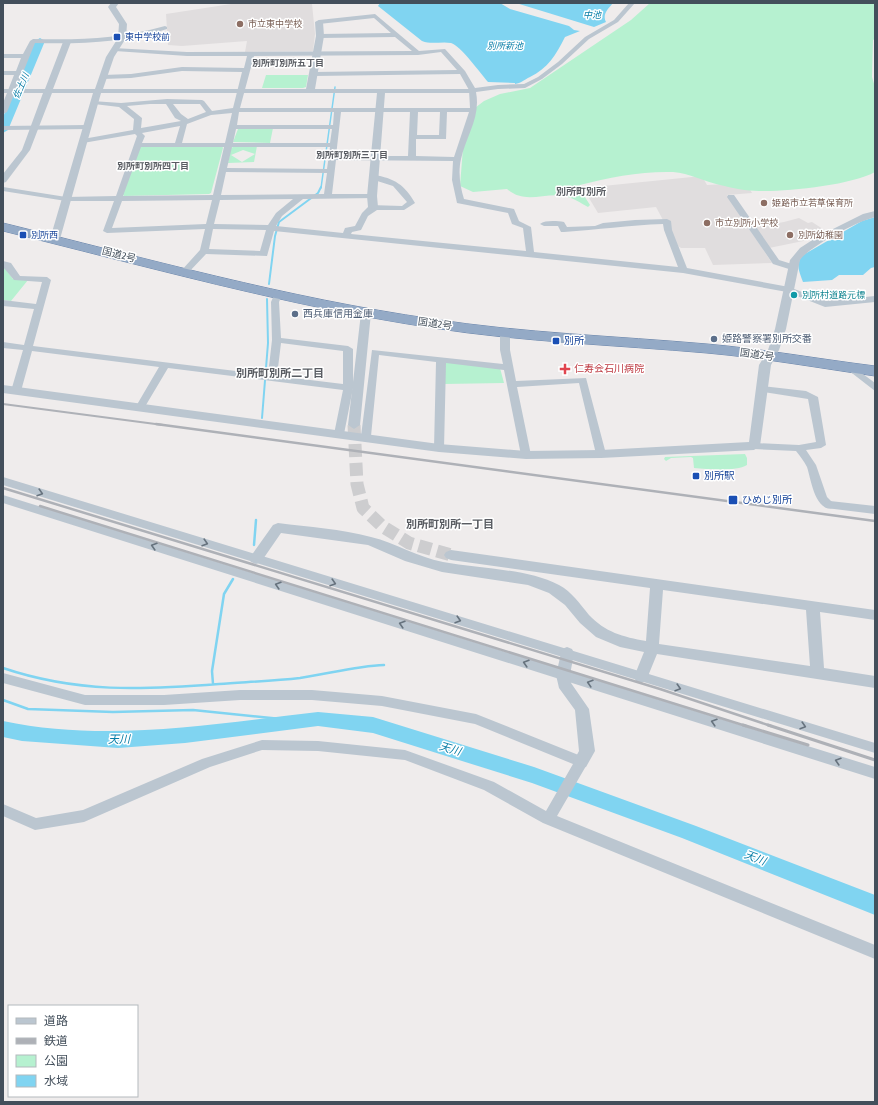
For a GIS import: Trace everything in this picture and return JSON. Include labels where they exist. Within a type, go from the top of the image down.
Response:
[{"type":"highway","name":"国道2号","points":[[3,227],[278,295],[366,313],[434,324],[505,332],[700,348],[875,371]]},
{"type":"street","points":[[54,239],[94,102],[115,49],[122,38],[123,24],[112,6],[115,3]]},
{"type":"street","points":[[13,91],[472,91],[498,86],[525,86],[540,78],[560,63],[587,38],[616,21],[632,3]]},
{"type":"street","points":[[310,90],[320,36],[319,22],[375,16],[418,53]]},
{"type":"street","points":[[3,110],[13,91],[25,56],[33,41],[67,42],[122,38],[144,35],[165,28]]},
{"type":"street","points":[[320,36],[398,35]]},
{"type":"street","points":[[3,180],[26,150],[67,42]]},
{"type":"street","points":[[115,49],[187,54],[418,53],[443,50],[463,72],[472,91],[474,110],[457,159],[455,185],[460,201],[511,211],[515,222],[527,227],[530,253]]},
{"type":"street","points":[[185,271],[204,251],[228,145],[238,110],[241,90],[252,53]]},
{"type":"street","points":[[182,69],[187,54]]},
{"type":"street","points":[[3,56],[25,56]]},
{"type":"street","points":[[103,77],[131,76],[182,69],[247,70]]},
{"type":"street","points":[[314,74],[463,72]]},
{"type":"street","points":[[3,73],[19,73]]},
{"type":"street","points":[[346,236],[348,230],[358,228],[365,215],[374,210],[372,196],[381,91]]},
{"type":"street","points":[[94,102],[121,106],[167,101],[202,102],[210,113]]},
{"type":"street","points":[[167,101],[178,116],[185,120],[178,145]]},
{"type":"street","points":[[121,106],[138,118],[136,131]]},
{"type":"street","points":[[83,141],[184,123],[210,113],[238,110],[474,110]]},
{"type":"street","points":[[328,196],[338,110]]},
{"type":"street","points":[[412,137],[443,137],[444,110]]},
{"type":"street","points":[[412,157],[414,111]]},
{"type":"street","points":[[5,128],[87,127]]},
{"type":"street","points":[[234,127],[336,127]]},
{"type":"street","points":[[136,131],[141,136],[118,198],[108,231],[209,226],[270,228],[530,253],[683,270],[789,290],[825,304],[875,299]]},
{"type":"street","points":[[138,145],[334,145]]},
{"type":"street","points":[[332,158],[412,157],[457,159]]},
{"type":"street","points":[[223,170],[331,171]]},
{"type":"street","points":[[373,207],[404,208],[410,203],[406,193],[391,179],[374,177]]},
{"type":"street","points":[[3,189],[66,199],[372,196]]},
{"type":"street","points":[[204,251],[264,254],[270,228],[278,214],[302,196]]},
{"type":"street","points":[[731,197],[776,262],[792,267]]},
{"type":"street","points":[[754,446],[761,389],[766,365],[772,357],[789,290],[792,267],[795,258],[804,249],[866,216],[875,214]]},
{"type":"street","points":[[544,224],[561,224],[564,230],[596,228],[603,225],[635,222],[666,221],[683,270]]},
{"type":"street","points":[[3,264],[8,265],[17,278],[48,280],[16,391]]},
{"type":"street","points":[[267,377],[277,340],[275,302],[278,295]]},
{"type":"street","points":[[3,303],[39,308]]},
{"type":"street","points":[[354,425],[366,313]]},
{"type":"street","points":[[505,332],[505,350],[510,368],[526,455]]},
{"type":"street","points":[[277,340],[348,349],[348,388],[339,434]]},
{"type":"street","points":[[3,345],[348,388]]},
{"type":"street","points":[[366,436],[375,352],[510,368]]},
{"type":"street","points":[[439,448],[441,360]]},
{"type":"street","points":[[140,408],[165,365]]},
{"type":"street","points":[[851,368],[875,388]]},
{"type":"street","points":[[512,384],[583,380],[601,454]]},
{"type":"street","points":[[3,389],[339,434],[366,436],[439,448],[526,455],[601,454],[754,446],[799,448],[821,445],[813,397],[806,394],[761,389]]},
{"type":"street","points":[[799,448],[811,465],[822,499],[830,505],[875,510]]},
{"type":"street","points":[[3,481],[875,748]]},
{"type":"street","points":[[3,498],[875,773]]},
{"type":"street","points":[[256,559],[278,528],[370,541],[410,558],[442,568],[529,580],[554,589],[570,601],[601,633],[620,642],[875,682]]},
{"type":"street","points":[[451,555],[875,615]]},
{"type":"street","points":[[641,677],[652,648],[657,584]]},
{"type":"street","points":[[813,606],[817,673]]},
{"type":"street","points":[[551,816],[587,751],[582,709],[564,684],[563,675],[567,653]]},
{"type":"street","points":[[3,678],[85,700],[164,700],[240,695],[312,695],[382,701],[476,719],[579,766]]},
{"type":"street","points":[[3,810],[35,824],[84,816],[206,764],[262,745],[318,746],[405,755],[490,786],[551,816],[875,952]]},
{"type":"shaded area","name":"市立東中学校","points":[[231,4],[312,4],[315,34],[313,51],[245,52],[247,41],[182,46],[168,45],[166,14]]},
{"type":"shaded area","name":"市立別所小学校","points":[[702,176],[707,185],[746,183],[752,193],[727,195],[772,263],[713,265],[705,248],[681,248],[678,246],[669,225],[669,220],[663,220],[656,207],[598,213],[583,188]]},
{"type":"shaded area","name":"別所幼稚園","points":[[799,218],[808,223],[812,222],[826,231],[813,239],[769,248],[754,227],[784,222]]},
{"type":"green space","points":[[650,3],[875,3],[875,39],[873,40],[872,77],[875,87],[875,172],[865,177],[835,184],[802,189],[771,191],[754,191],[734,188],[714,184],[691,176],[673,172],[638,174],[603,179],[580,185],[579,188],[590,205],[588,207],[565,196],[557,195],[528,197],[514,194],[507,189],[473,192],[460,186],[464,135],[471,111],[484,101],[500,94],[530,88],[631,20]]},
{"type":"green space","points":[[266,75],[308,75],[306,87],[303,88],[262,88]]},
{"type":"green space","points":[[273,128],[270,143],[233,142],[238,129]]},
{"type":"green space","points":[[222,146],[223,148],[211,193],[124,196],[122,194],[139,147]]},
{"type":"green space","points":[[235,146],[257,146],[254,162],[228,163],[231,148]],"holes":[[[243,150],[255,154],[242,162],[231,155]]]},
{"type":"green space","points":[[3,266],[13,279],[28,280],[11,301],[3,300]]},
{"type":"green space","points":[[447,362],[500,368],[504,383],[444,384],[443,365]]},
{"type":"green space","points":[[745,454],[747,458],[747,465],[736,469],[694,468],[693,458],[691,457],[671,458],[666,461],[664,459],[665,457]]},
{"type":"water","name":"別所新池","points":[[380,3],[500,3],[510,9],[569,26],[574,30],[580,31],[565,37],[555,55],[547,65],[519,83],[488,82],[465,54],[455,45],[451,43],[429,43],[422,41],[378,6]]},
{"type":"water","name":"中池","points":[[516,3],[613,3],[605,14],[606,22],[594,27]]},
{"type":"water","points":[[875,217],[875,267],[871,268],[863,275],[839,275],[832,280],[803,282],[798,265],[803,255],[862,221]]},
{"type":"waterway","name":"佐土川","points":[[3,130],[40,41]]},
{"type":"waterway","points":[[321,188],[335,87]]},
{"type":"waterway","points":[[269,284],[275,236],[279,222],[318,193],[321,187]]},
{"type":"waterway","points":[[262,418],[268,343],[267,299]]},
{"type":"waterway","points":[[254,545],[256,520]]},
{"type":"waterway","points":[[213,684],[212,671],[224,594],[233,579]]},
{"type":"waterway","points":[[3,668],[30,676],[84,686],[110,688],[163,688],[290,679],[384,665]]},
{"type":"waterway","points":[[3,700],[28,709],[113,712],[193,710],[301,721]]},
{"type":"waterway","name":"天川","points":[[3,729],[22,733],[118,740],[185,735],[318,719],[373,725],[534,775],[689,832],[875,905]]},
{"type":"tunnel","points":[[354,425],[357,484],[363,508],[382,526],[409,543],[451,555]]},
{"type":"railway","points":[[3,404],[163,425]]},
{"type":"railway","points":[[156,424],[875,521]]},
{"type":"railway","points":[[3,488],[660,689],[768,725]]},
{"type":"railway","points":[[40,506],[746,726]]},
{"type":"railway","points":[[743,725],[808,745]]},
{"type":"railway","points":[[768,725],[875,760]]},
{"type":"place","name":"市立東中学校","points":[[240,24]]},
{"type":"place","name":"東中学校前","points":[[117,37]]},
{"type":"place","name":"姫路市立若草保育所","points":[[764,203]]},
{"type":"place","name":"市立別所小学校","points":[[707,223]]},
{"type":"place","name":"別所西","points":[[23,235]]},
{"type":"place","name":"別所幼稚園","points":[[790,235]]},
{"type":"place","name":"別所村道路元標","points":[[794,295]]},
{"type":"place","name":"西兵庫信用金庫","points":[[295,314]]},
{"type":"place","name":"姫路警察署別所交番","points":[[714,339]]},
{"type":"place","name":"別所","points":[[556,341]]},
{"type":"place","name":"仁寿会石川病院","points":[[565,369]]},
{"type":"place","name":"別所駅","points":[[696,476]]},
{"type":"place","name":"ひめじ別所","points":[[733,500]]},
{"type":"district","name":"別所町別所五丁目","points":[[288,63]]},
{"type":"district","name":"別所町別所三丁目","points":[[352,155]]},
{"type":"district","name":"別所町別所四丁目","points":[[153,166]]},
{"type":"district","name":"別所町別所","points":[[581,192]]},
{"type":"district","name":"別所町別所二丁目","points":[[280,373]]},
{"type":"district","name":"別所町別所一丁目","points":[[450,524]]}]
